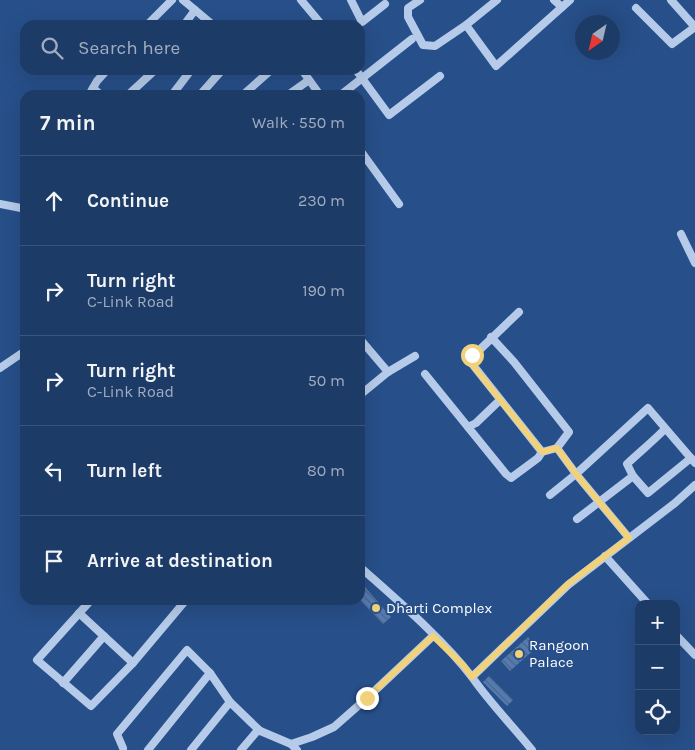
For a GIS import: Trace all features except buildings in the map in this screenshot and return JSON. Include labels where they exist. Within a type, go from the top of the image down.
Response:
[{"type":"street","points":[[152,20],[172,0]]},
{"type":"street","points":[[183,0],[207,20]]},
{"type":"street","points":[[301,0],[318,20]]},
{"type":"street","points":[[351,0],[361,20]]},
{"type":"street","points":[[420,0],[408,8],[408,17],[423,45],[435,46],[466,25],[497,0]]},
{"type":"street","points":[[554,0],[562,7]]},
{"type":"street","points":[[466,25],[496,66],[570,0]]},
{"type":"street","points":[[636,8],[672,44],[695,27],[671,0]]},
{"type":"street","points":[[365,20],[385,4]]},
{"type":"street","points":[[188,20],[195,10]]},
{"type":"street","points":[[347,90],[412,39]]},
{"type":"street","points":[[92,90],[103,75]]},
{"type":"street","points":[[133,90],[150,75]]},
{"type":"street","points":[[175,90],[184,75]]},
{"type":"street","points":[[204,90],[217,75]]},
{"type":"street","points":[[249,90],[265,75]]},
{"type":"street","points":[[306,75],[316,90]]},
{"type":"street","points":[[360,75],[389,115],[440,76]]},
{"type":"street","points":[[295,90],[309,80]]},
{"type":"street","points":[[365,157],[399,204]]},
{"type":"street","points":[[0,204],[20,206]]},
{"type":"street","points":[[681,234],[695,263]]},
{"type":"street","points":[[518,312],[469,360],[542,452]]},
{"type":"street","points":[[425,374],[511,478],[538,458],[542,452],[557,448],[569,432],[567,427],[491,337]]},
{"type":"street","points":[[365,345],[388,372]]},
{"type":"street","points":[[0,368],[20,354]]},
{"type":"street","points":[[365,392],[388,372],[415,356]]},
{"type":"street","points":[[468,427],[476,423],[500,400]]},
{"type":"street","points":[[550,495],[576,474],[648,408],[693,460],[648,493],[633,476],[627,464],[645,447],[651,444],[665,428]]},
{"type":"street","points":[[557,448],[629,538]]},
{"type":"street","points":[[577,519],[633,476]]},
{"type":"street","points":[[472,677],[568,584],[675,503],[695,484]]},
{"type":"street","points":[[605,556],[644,600]]},
{"type":"street","points":[[365,572],[463,665],[489,701],[510,722],[532,750]]},
{"type":"street","points":[[86,605],[37,660],[91,706],[133,662],[182,605]]},
{"type":"street","points":[[79,613],[133,662]]},
{"type":"street","points":[[63,683],[104,636]]},
{"type":"street","points":[[124,748],[117,734],[187,650],[210,673],[230,702],[260,731],[294,747],[334,727],[433,636]]},
{"type":"street","points":[[680,639],[695,655]]},
{"type":"street","points":[[148,750],[210,673]]},
{"type":"street","points":[[192,750],[230,702]]},
{"type":"street","points":[[241,750],[258,730],[260,731]]},
{"type":"place","name":"Dharti Complex","points":[[376,608]]},
{"type":"place","name":"Rangoon Palace","points":[[519,654]]},
{"type":"route","points":[[367,698],[433,636],[463,665],[472,677],[568,584],[629,538],[557,448],[542,452],[474,367],[469,360],[472,355]]}]
